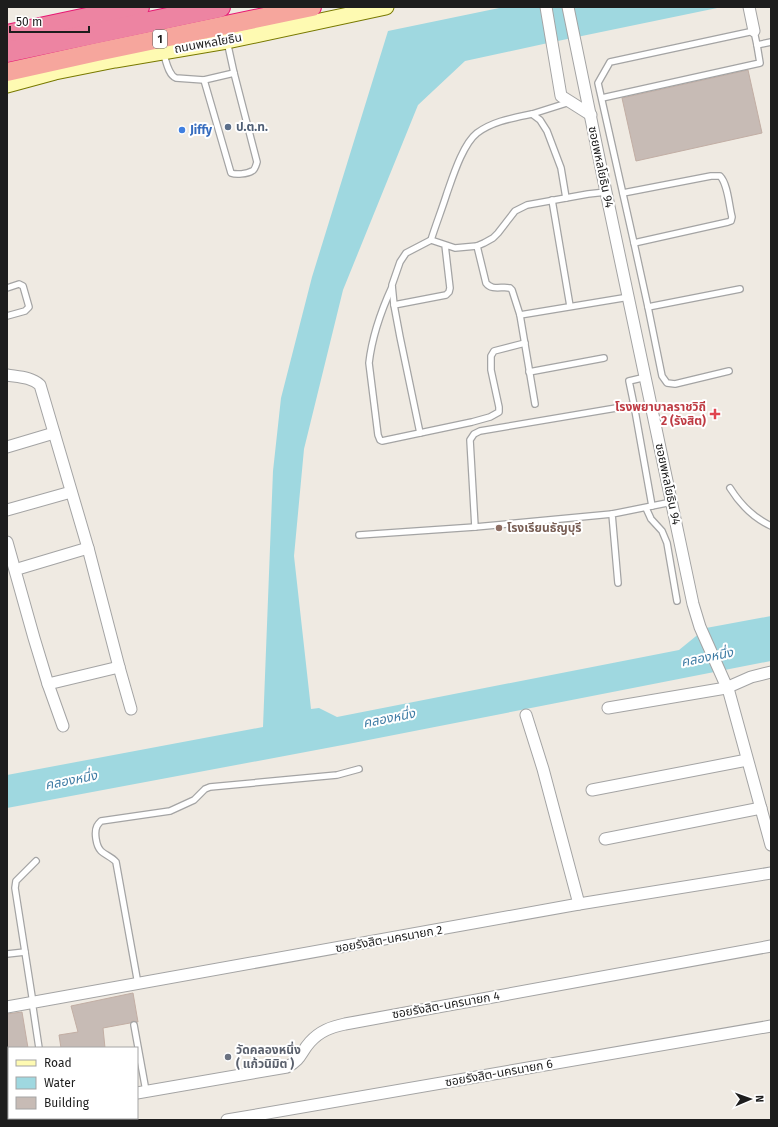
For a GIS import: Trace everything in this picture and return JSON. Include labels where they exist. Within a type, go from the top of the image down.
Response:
[{"type":"highway","points":[[7,34],[129,7]]},
{"type":"highway","points":[[7,34],[139,7]]},
{"type":"highway","points":[[7,52],[220,7]]},
{"type":"highway","name":"ถนนพหลโยธิน","points":[[7,72],[312,7]]},
{"type":"highway","points":[[7,77],[55,72]]},
{"type":"main road","name":"ถนนพหลโยธิน","points":[[7,85],[55,72],[114,60],[227,41],[386,7]]},
{"type":"street","name":"ซอยพหลโยธิน 94","points":[[546,7],[562,96],[590,115]]},
{"type":"street","name":"ซอยพหลโยธิน 94","points":[[568,7],[693,604],[700,627],[729,692],[771,845]]},
{"type":"street","points":[[749,9],[754,32]]},
{"type":"street","points":[[7,376],[30,378],[40,385],[88,548],[131,709]]},
{"type":"street","points":[[7,447],[54,433]]},
{"type":"street","points":[[7,510],[71,492]]},
{"type":"street","points":[[7,542],[34,638],[63,726]]},
{"type":"street","points":[[21,568],[88,548]]},
{"type":"street","points":[[48,684],[119,667]]},
{"type":"street","points":[[608,708],[725,685],[771,672]]},
{"type":"street","points":[[526,715],[543,769],[579,904]]},
{"type":"street","points":[[592,790],[747,760]]},
{"type":"street","points":[[605,839],[760,808]]},
{"type":"street","name":"ซอยรังสิต-นครนายก 2","points":[[7,1007],[33,1006],[138,984],[579,904],[771,872]]},
{"type":"street","name":"ซอยรังสิต-นครนายก 4","points":[[142,1092],[287,1067],[300,1058],[309,1043],[319,1033],[345,1024],[771,946]]},
{"type":"street","name":"ซอยรังสิต-นครนายก 6","points":[[227,1120],[771,1026]]},
{"type":"lane","points":[[602,98],[760,63],[754,32],[610,62],[598,83],[662,376],[667,383],[675,384],[729,371]]},
{"type":"lane","points":[[204,80],[231,173],[238,175],[253,171],[256,168],[257,162],[227,41]]},
{"type":"lane","points":[[757,45],[771,42]]},
{"type":"lane","points":[[163,52],[170,74],[176,78],[204,80],[234,73]]},
{"type":"lane","points":[[525,343],[494,351],[491,356],[491,370],[499,412],[490,417],[472,422],[382,441],[380,440],[378,435],[369,363],[370,353],[384,303],[400,262],[406,253],[431,240],[458,163],[476,134],[502,120],[532,114],[571,102]]},
{"type":"lane","points":[[532,114],[540,120],[547,131],[561,168],[566,198]]},
{"type":"lane","points":[[623,193],[711,176],[720,176],[725,185],[732,217],[728,222],[634,243]]},
{"type":"lane","points":[[431,240],[456,248],[477,246],[498,234],[515,212],[527,205],[606,192]]},
{"type":"lane","points":[[552,200],[570,306]]},
{"type":"lane","points":[[394,304],[446,295],[449,292],[450,288],[445,245]]},
{"type":"lane","points":[[477,246],[486,283],[492,288],[510,288],[512,290],[520,314],[535,404]]},
{"type":"lane","points":[[7,288],[19,284],[23,286],[29,307],[26,310],[7,316]]},
{"type":"lane","points":[[392,285],[400,337],[420,433]]},
{"type":"lane","points":[[648,307],[740,289]]},
{"type":"lane","points":[[520,314],[629,297]]},
{"type":"lane","points":[[529,372],[604,358]]},
{"type":"lane","points":[[646,377],[629,380],[651,519],[662,531],[667,543],[677,601]]},
{"type":"lane","points":[[475,527],[470,440],[474,434],[480,431],[634,405]]},
{"type":"lane","points":[[730,488],[741,504],[754,516],[771,526]]},
{"type":"lane","points":[[360,535],[475,527],[612,514],[672,502]]},
{"type":"lane","points":[[612,514],[618,583]]},
{"type":"lane","points":[[138,984],[116,862],[98,847],[96,831],[97,825],[101,821],[170,811],[194,800],[205,789],[210,787],[337,775],[359,769]]},
{"type":"lane","points":[[36,861],[16,881],[15,888],[39,1047]]},
{"type":"lane","points":[[7,954],[25,952]]},
{"type":"lane","points":[[134,1025],[137,1047]]},
{"type":"lane","points":[[138,1058],[142,1092]]},
{"type":"water","name":"คลองหนึ่ง","points":[[504,7],[722,7],[465,61],[418,105],[343,290],[304,449],[294,556],[311,709],[319,708],[337,717],[679,650],[706,628],[771,616],[771,661],[348,744],[7,808],[7,775],[263,727],[273,471],[281,398],[312,277],[388,31]]},
{"type":"building","points":[[748,70],[762,133],[636,161],[622,98]]},
{"type":"building","points":[[133,993],[138,1022],[133,1021],[130,1023],[103,1028],[105,1047],[61,1047],[59,1035],[78,1032],[71,1006]]},
{"type":"building","points":[[22,1012],[28,1047],[7,1048],[7,1014]]},
{"type":"place","name":"ป.ต.ท.","points":[[228,127]]},
{"type":"place","name":"Jiffy","points":[[182,130]]},
{"type":"place","name":"โรงพยาบาลราชวิถี 2 (รังสิต)","points":[[715,414]]},
{"type":"place","name":"โรงเรียนธัญบุรี","points":[[499,528]]},
{"type":"place","name":"วัดคลองหนึ่ง ( แก้วนิมิต )","points":[[228,1057]]}]
